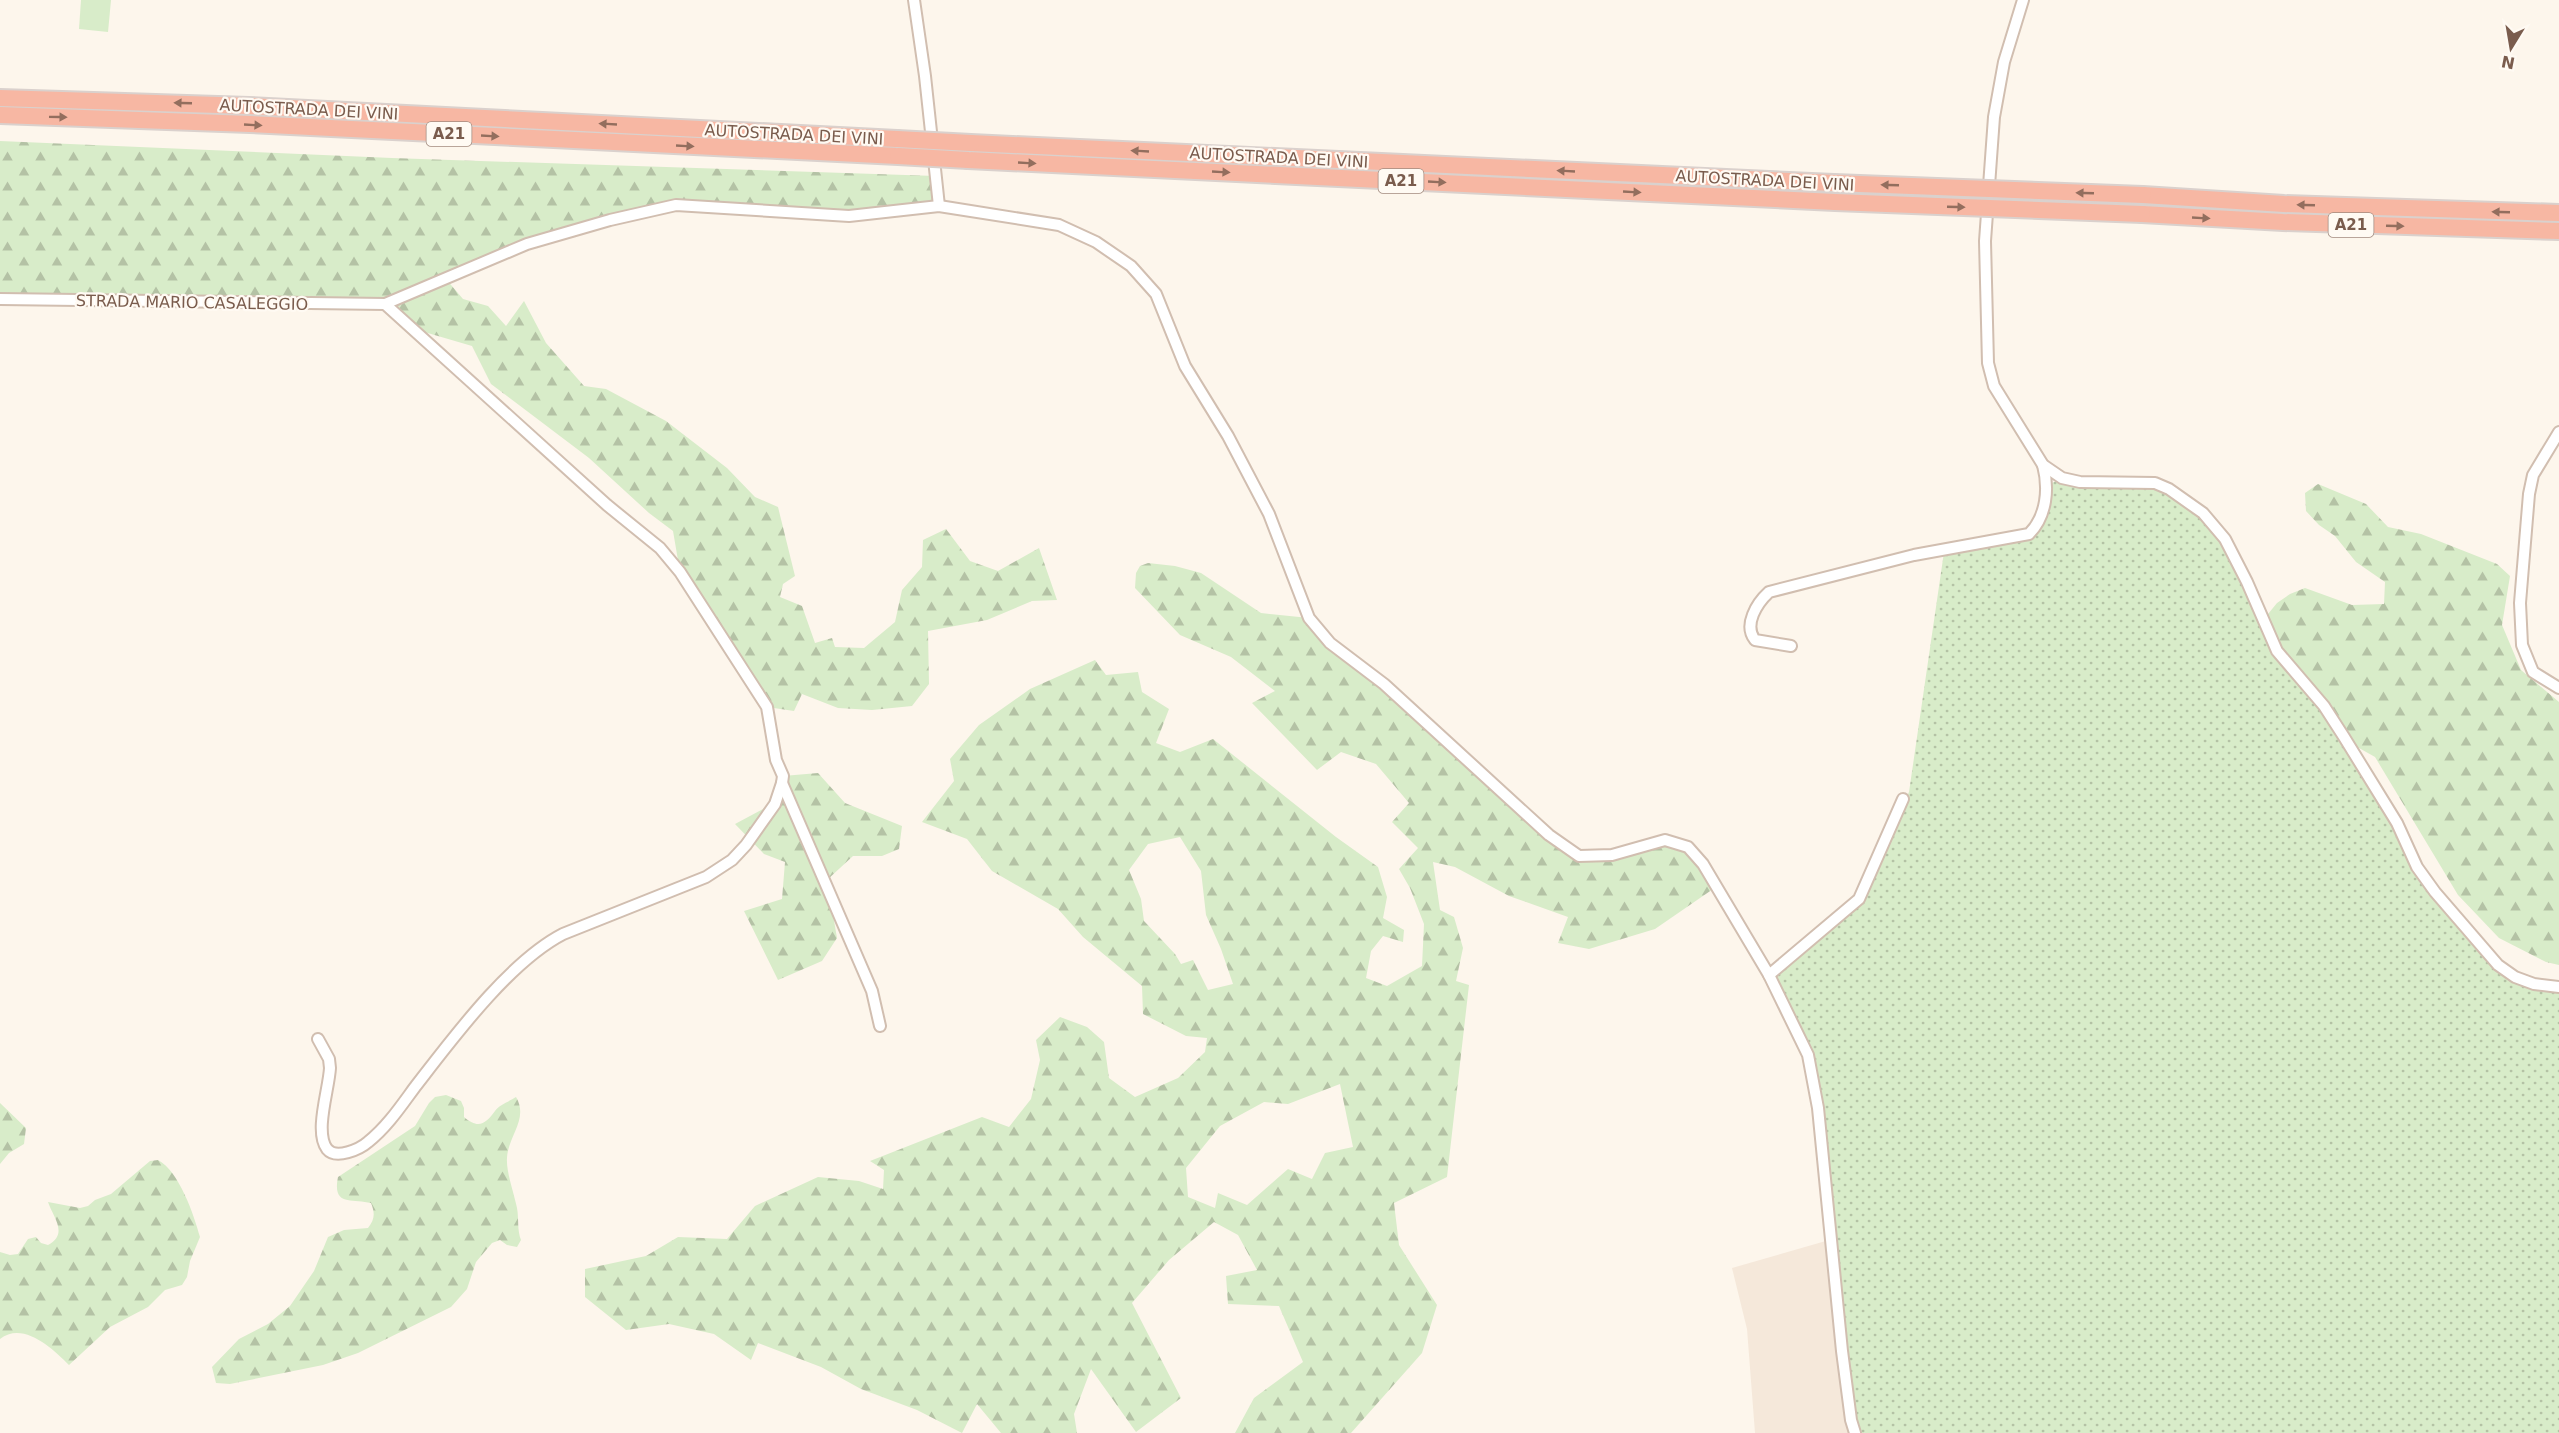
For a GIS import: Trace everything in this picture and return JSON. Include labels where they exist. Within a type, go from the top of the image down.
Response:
[{"type":"highway","name":"AUTOSTRADA DEI VINI","points":[[0,98],[249,106],[897,139],[969,151],[1834,202],[2283,222],[2559,231]]},
{"type":"highway","name":"AUTOSTRADA DEI VINI","points":[[0,115],[250,124],[898,156],[969,151],[2144,195],[2284,204],[2559,213]]},
{"type":"street","points":[[914,0],[939,206]]},
{"type":"street","points":[[1791,646],[1755,640],[1751,635],[1752,617],[1756,606],[1769,592],[1914,555],[2029,534],[2036,526],[2048,484],[2043,465],[1994,386],[1988,363],[1985,242],[1994,117],[2004,62],[2023,0]]},
{"type":"street","points":[[318,1040],[329,1059],[330,1068],[321,1136],[327,1149],[334,1154],[342,1154],[361,1148],[381,1131],[436,1060],[520,963],[544,943],[705,877],[732,860],[766,819],[779,796],[783,776],[776,760],[767,706],[680,572],[660,548],[581,482],[385,304],[527,244],[610,220],[676,205],[849,216],[939,206],[1059,225],[1096,242],[1131,266],[1156,294],[1185,366],[1228,436],[1269,514],[1309,618],[1330,643],[1384,684],[1548,835],[1579,856],[1612,855],[1665,840],[1688,847],[1703,864],[1769,975],[1808,1055],[1818,1108],[1842,1351],[1851,1420],[1855,1433]]},
{"type":"street","name":"STRADA MARIO CASALEGGIO","points":[[0,299],[385,304]]},
{"type":"street","points":[[2559,432],[2533,475],[2529,494],[2520,603],[2522,645],[2533,672],[2559,688]]},
{"type":"street","points":[[2043,465],[2062,478],[2080,482],[2155,483],[2169,489],[2203,513],[2225,539],[2247,582],[2277,651],[2324,706],[2344,736],[2397,823],[2417,867],[2435,892],[2498,965],[2534,984],[2559,987]]},
{"type":"street","points":[[782,783],[872,991],[880,1026]]},
{"type":"street","points":[[1769,975],[1859,899],[1903,799]]},
{"type":"shaded area","points":[[1864,1230],[1866,1433],[1755,1433],[1747,1329],[1732,1268]]},
{"type":"green space","points":[[81,0],[111,0],[108,32],[79,29]]},
{"type":"green space","points":[[0,141],[392,158],[936,176],[939,206],[849,216],[676,205],[527,244],[446,279],[463,299],[488,306],[506,326],[524,301],[546,343],[584,386],[606,389],[666,421],[727,468],[755,497],[778,507],[795,576],[783,584],[780,597],[802,606],[815,643],[832,638],[835,647],[864,648],[895,622],[902,590],[922,567],[923,540],[946,529],[970,561],[998,571],[1039,548],[1057,600],[1032,601],[987,620],[928,631],[929,684],[912,706],[872,710],[838,708],[802,694],[794,711],[767,707],[680,572],[673,531],[649,513],[589,458],[491,384],[472,346],[414,329],[385,304],[0,299]]},
{"type":"green space","points":[[2062,478],[2169,489],[2225,539],[2277,651],[2324,706],[2417,867],[2515,977],[2559,987],[2559,1433],[1855,1433],[1808,1055],[1769,975],[1859,899],[1909,792],[1944,552],[2030,537],[2048,512],[2052,483]]},
{"type":"green space","points":[[2318,484],[2366,504],[2388,527],[2421,534],[2497,564],[2510,576],[2502,625],[2521,670],[2559,702],[2559,965],[2546,962],[2499,938],[2458,895],[2375,757],[2359,748],[2345,755],[2559,1433],[2255,630],[2277,603],[2305,588],[2352,605],[2384,604],[2385,582],[2356,562],[2335,536],[2319,525],[2306,511],[2305,493]]},
{"type":"green space","points":[[1148,563],[1175,566],[1201,573],[1261,613],[1309,618],[1579,856],[1665,840],[1688,847],[1716,887],[1655,929],[1589,949],[1558,943],[1568,917],[1509,896],[1455,867],[1433,862],[1440,910],[1454,917],[1463,948],[1456,981],[1469,985],[1447,1177],[1394,1203],[1399,1245],[1437,1305],[1422,1353],[1351,1433],[1235,1433],[1254,1398],[1303,1362],[1279,1306],[1228,1304],[1226,1276],[1257,1270],[1238,1235],[1214,1222],[1169,1260],[1132,1303],[1181,1398],[1136,1432],[1091,1369],[1074,1414],[1077,1433],[1001,1433],[977,1404],[962,1433],[917,1410],[861,1389],[821,1367],[758,1343],[751,1360],[714,1334],[669,1324],[626,1330],[585,1297],[585,1269],[646,1256],[678,1237],[727,1239],[755,1206],[818,1177],[859,1181],[883,1189],[884,1170],[870,1161],[982,1117],[1009,1127],[1031,1099],[1040,1060],[1036,1040],[1060,1017],[1087,1027],[1104,1042],[1109,1078],[1135,1097],[1178,1078],[1205,1052],[1207,1038],[1186,1036],[1143,1014],[1142,986],[1083,937],[1058,909],[992,871],[967,839],[922,822],[954,781],[950,759],[979,725],[1030,689],[1095,660],[1106,675],[1138,672],[1142,692],[1169,709],[1156,743],[1180,752],[1213,739],[1336,837],[1378,867],[1387,897],[1383,918],[1404,930],[1403,942],[1383,936],[1371,951],[1366,978],[1387,986],[1422,966],[1424,924],[1410,888],[1399,869],[1418,848],[1392,822],[1409,803],[1376,764],[1341,752],[1317,770],[1252,703],[1275,691],[1231,657],[1180,635],[1135,588],[1136,573],[1140,566]],"holes":[[[1180,837],[1201,871],[1206,915],[1233,984],[1208,990],[1193,960],[1181,964],[1175,954],[1144,921],[1141,899],[1129,870],[1148,844]],[[1340,1084],[1353,1147],[1325,1153],[1312,1179],[1288,1169],[1247,1205],[1218,1193],[1215,1208],[1188,1197],[1186,1168],[1220,1126],[1264,1102],[1288,1104]]]},
{"type":"green space","points":[[818,773],[845,803],[902,826],[899,849],[882,856],[853,856],[827,880],[837,938],[822,961],[778,980],[744,911],[782,899],[785,862],[764,854],[735,824],[780,800],[783,776]]},
{"type":"green space","points":[[446,1095],[461,1101],[464,1117],[478,1124],[485,1122],[499,1107],[516,1097],[520,1113],[508,1150],[507,1164],[517,1208],[521,1240],[517,1247],[507,1245],[500,1240],[492,1243],[476,1262],[467,1289],[451,1307],[358,1353],[323,1365],[230,1384],[216,1383],[212,1367],[239,1339],[268,1324],[290,1306],[314,1271],[328,1237],[344,1230],[368,1228],[372,1222],[374,1216],[371,1203],[341,1197],[337,1187],[338,1177],[415,1126],[435,1097]]},
{"type":"green space","points":[[0,1103],[26,1128],[24,1144],[9,1153],[0,1164]]},
{"type":"green space","points":[[158,1160],[166,1166],[179,1183],[190,1206],[200,1237],[190,1261],[187,1277],[182,1285],[165,1290],[148,1307],[110,1327],[69,1365],[46,1345],[27,1335],[9,1334],[0,1339],[0,1252],[10,1255],[18,1254],[28,1239],[36,1237],[41,1243],[48,1245],[54,1241],[59,1231],[48,1202],[80,1208],[88,1206],[95,1200],[111,1194],[150,1161]]}]
